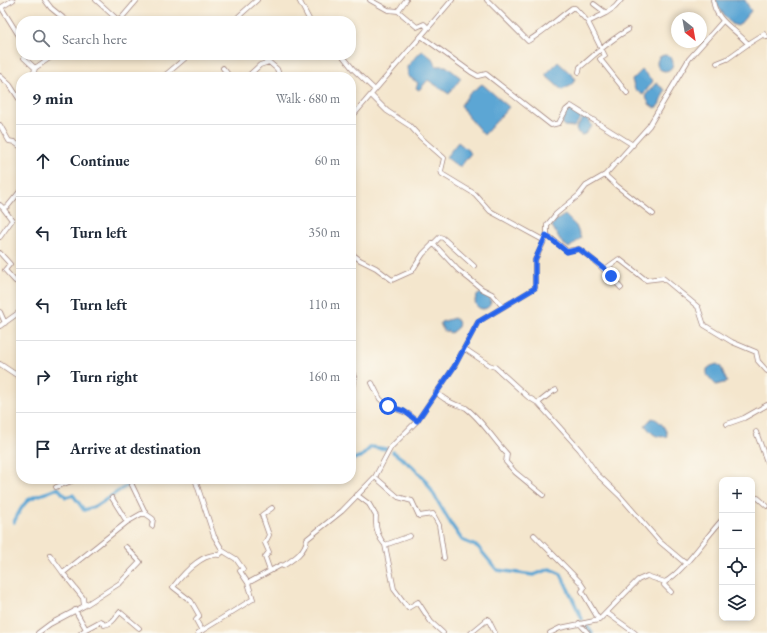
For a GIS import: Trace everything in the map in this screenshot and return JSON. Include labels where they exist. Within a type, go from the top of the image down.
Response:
[{"type":"street","points":[[13,0],[0,7],[16,31]]},
{"type":"street","points":[[45,0],[51,8],[61,16]]},
{"type":"street","points":[[96,0],[114,16]]},
{"type":"street","points":[[123,16],[137,0]]},
{"type":"street","points":[[239,16],[257,0]]},
{"type":"street","points":[[298,0],[307,16]]},
{"type":"street","points":[[370,0],[388,10],[398,11],[417,27],[424,24],[428,28]]},
{"type":"street","points":[[398,11],[406,0]]},
{"type":"street","points":[[356,112],[452,0]]},
{"type":"street","points":[[487,0],[528,40],[542,34],[572,8],[578,11],[588,22],[605,56],[600,59],[627,94]]},
{"type":"street","points":[[588,22],[606,13],[615,7],[621,0]]},
{"type":"street","points":[[713,0],[722,22],[734,29],[748,44]]},
{"type":"street","points":[[594,4],[606,13]]},
{"type":"street","points":[[248,583],[281,565],[283,566],[300,554],[306,545],[306,539],[342,512],[374,477],[391,448],[417,421],[465,349],[478,322],[502,306],[535,288],[535,260],[546,235],[547,225],[556,214],[579,195],[586,186],[605,175],[633,145],[655,118],[666,95],[689,60],[722,22]]},
{"type":"street","points":[[579,72],[580,67],[591,59],[600,48],[628,30]]},
{"type":"street","points":[[717,63],[727,59],[748,44],[766,34]]},
{"type":"street","points":[[421,36],[471,72],[478,76],[486,74],[498,82],[551,125],[559,123],[566,110],[572,106],[633,145]]},
{"type":"street","points":[[26,60],[35,68]]},
{"type":"street","points":[[34,72],[35,68],[47,60]]},
{"type":"street","points":[[169,72],[184,60]]},
{"type":"street","points":[[346,60],[355,72]]},
{"type":"street","points":[[252,72],[260,65],[269,62],[278,72]]},
{"type":"street","points":[[223,68],[226,72]]},
{"type":"street","points":[[356,73],[375,90]]},
{"type":"street","points":[[0,76],[16,93]]},
{"type":"street","points":[[371,95],[387,111],[410,126],[444,158],[442,174],[475,194],[490,211],[543,240]]},
{"type":"street","points":[[0,125],[9,141],[16,143]]},
{"type":"street","points":[[605,175],[653,214]]},
{"type":"street","points":[[1,206],[8,206],[16,196]]},
{"type":"street","points":[[0,237],[12,220],[1,206]]},
{"type":"street","points":[[546,235],[567,252],[579,249],[605,269],[621,288]]},
{"type":"street","points":[[356,256],[392,280],[412,271],[423,254],[433,243],[440,238],[443,238],[474,266]]},
{"type":"street","points":[[433,243],[458,270],[482,289],[492,294],[502,306]]},
{"type":"street","points":[[0,253],[10,264],[5,270],[16,282]]},
{"type":"street","points":[[605,269],[619,259],[646,280],[663,278],[698,307],[704,326],[732,342],[756,352],[758,361],[767,371]]},
{"type":"street","points":[[0,312],[5,323]]},
{"type":"street","points":[[0,326],[16,315]]},
{"type":"street","points":[[465,349],[489,365],[496,367],[528,397],[538,403],[586,457],[597,474],[620,496],[660,542],[685,563]]},
{"type":"street","points":[[0,364],[16,375]]},
{"type":"street","points":[[372,383],[380,399],[388,406],[409,414],[417,421]]},
{"type":"street","points":[[538,403],[556,390]]},
{"type":"street","points":[[436,392],[448,401],[464,406],[473,414],[506,454],[506,462],[515,472],[542,495]]},
{"type":"street","points":[[727,424],[744,418],[767,405]]},
{"type":"street","points":[[756,432],[767,462]]},
{"type":"street","points":[[374,477],[398,497],[412,501],[419,516],[433,514],[439,525],[444,558]]},
{"type":"street","points":[[56,487],[64,484]]},
{"type":"street","points":[[197,484],[204,503],[210,530],[223,551],[236,559],[243,569],[240,571],[248,583],[253,599],[200,632],[196,620],[199,615],[191,601],[173,587],[205,558],[213,554],[219,555],[223,551]]},
{"type":"street","points":[[132,486],[146,514],[153,519],[152,526]]},
{"type":"street","points":[[357,496],[369,504],[376,516],[374,520],[377,534],[384,545],[394,589],[408,608],[418,602],[431,622],[443,633]]},
{"type":"street","points":[[112,498],[127,522]]},
{"type":"street","points":[[755,498],[758,498],[766,504]]},
{"type":"street","points":[[270,571],[265,557],[269,552],[265,543],[269,535],[262,515],[272,508]]},
{"type":"street","points":[[63,573],[127,522],[142,514],[146,514]]},
{"type":"street","points":[[665,582],[685,563],[719,523]]},
{"type":"street","points":[[534,534],[580,582],[586,599],[599,620]]},
{"type":"street","points":[[384,545],[410,536]]},
{"type":"street","points":[[38,633],[50,624],[84,606],[120,583],[140,562],[126,547]]},
{"type":"street","points":[[50,555],[83,598],[84,606]]},
{"type":"street","points":[[550,633],[560,628],[599,620],[638,580],[647,576],[665,582]]},
{"type":"street","points":[[665,582],[664,585],[671,592]]},
{"type":"street","points":[[75,610],[86,629]]},
{"type":"street","points":[[81,633],[101,621],[104,625],[106,625],[114,620],[120,612],[139,628]]},
{"type":"street","points":[[607,612],[635,633]]},
{"type":"street","points":[[471,633],[488,619],[495,633]]},
{"type":"street","points":[[579,623],[588,633]]},
{"type":"water","points":[[716,0],[745,0],[751,11],[738,26],[731,24],[716,4]]},
{"type":"water","points":[[423,51],[434,60],[436,66],[446,66],[461,78],[449,94],[428,80],[419,90],[416,88],[418,83],[408,76],[407,67],[418,54]]},
{"type":"water","points":[[665,55],[671,57],[673,63],[671,69],[665,71],[659,69],[657,63],[659,57]]},
{"type":"water","points":[[558,62],[575,78],[572,85],[562,90],[545,75]]},
{"type":"water","points":[[642,70],[653,81],[643,95],[635,89],[632,80]]},
{"type":"water","points":[[656,83],[665,90],[659,105],[655,108],[650,105],[645,96]]},
{"type":"water","points":[[482,84],[509,107],[484,135],[466,114],[461,105],[469,94]]},
{"type":"water","points":[[571,109],[583,115],[574,127],[564,126],[562,121],[565,114]]},
{"type":"water","points":[[584,117],[589,120],[592,126],[585,134],[582,135],[577,132],[576,128]]},
{"type":"water","points":[[458,142],[471,153],[461,166],[457,166],[446,157]]},
{"type":"water","points":[[565,215],[576,226],[581,238],[569,248],[562,243],[552,226],[555,221]]},
{"type":"water","points":[[483,293],[490,298],[491,301],[486,308],[483,309],[476,304],[475,301],[480,294]]},
{"type":"water","points":[[454,318],[459,322],[458,327],[451,333],[443,330],[440,323]]},
{"type":"water","points":[[717,364],[721,367],[727,382],[716,385],[707,375],[707,369]]},
{"type":"water","points":[[652,418],[657,420],[662,425],[666,430],[667,436],[657,436],[647,428],[645,425]]},
{"type":"waterway","points":[[356,458],[362,456],[371,447],[387,449]]},
{"type":"waterway","points":[[393,452],[412,466],[426,481],[462,540],[478,547],[497,570],[533,575],[550,569],[561,574],[582,619]]},
{"type":"waterway","points":[[14,522],[23,505],[27,501],[31,498],[58,488],[66,497],[73,495],[84,510],[103,502],[119,490],[131,484]]},
{"type":"waterway","points":[[587,626],[592,633]]},
{"type":"route","points":[[388,406],[404,411],[417,421],[454,367],[469,341],[474,326],[490,313],[535,288],[535,260],[546,235],[567,252],[576,249],[584,252],[599,266],[605,269],[611,276]]}]
